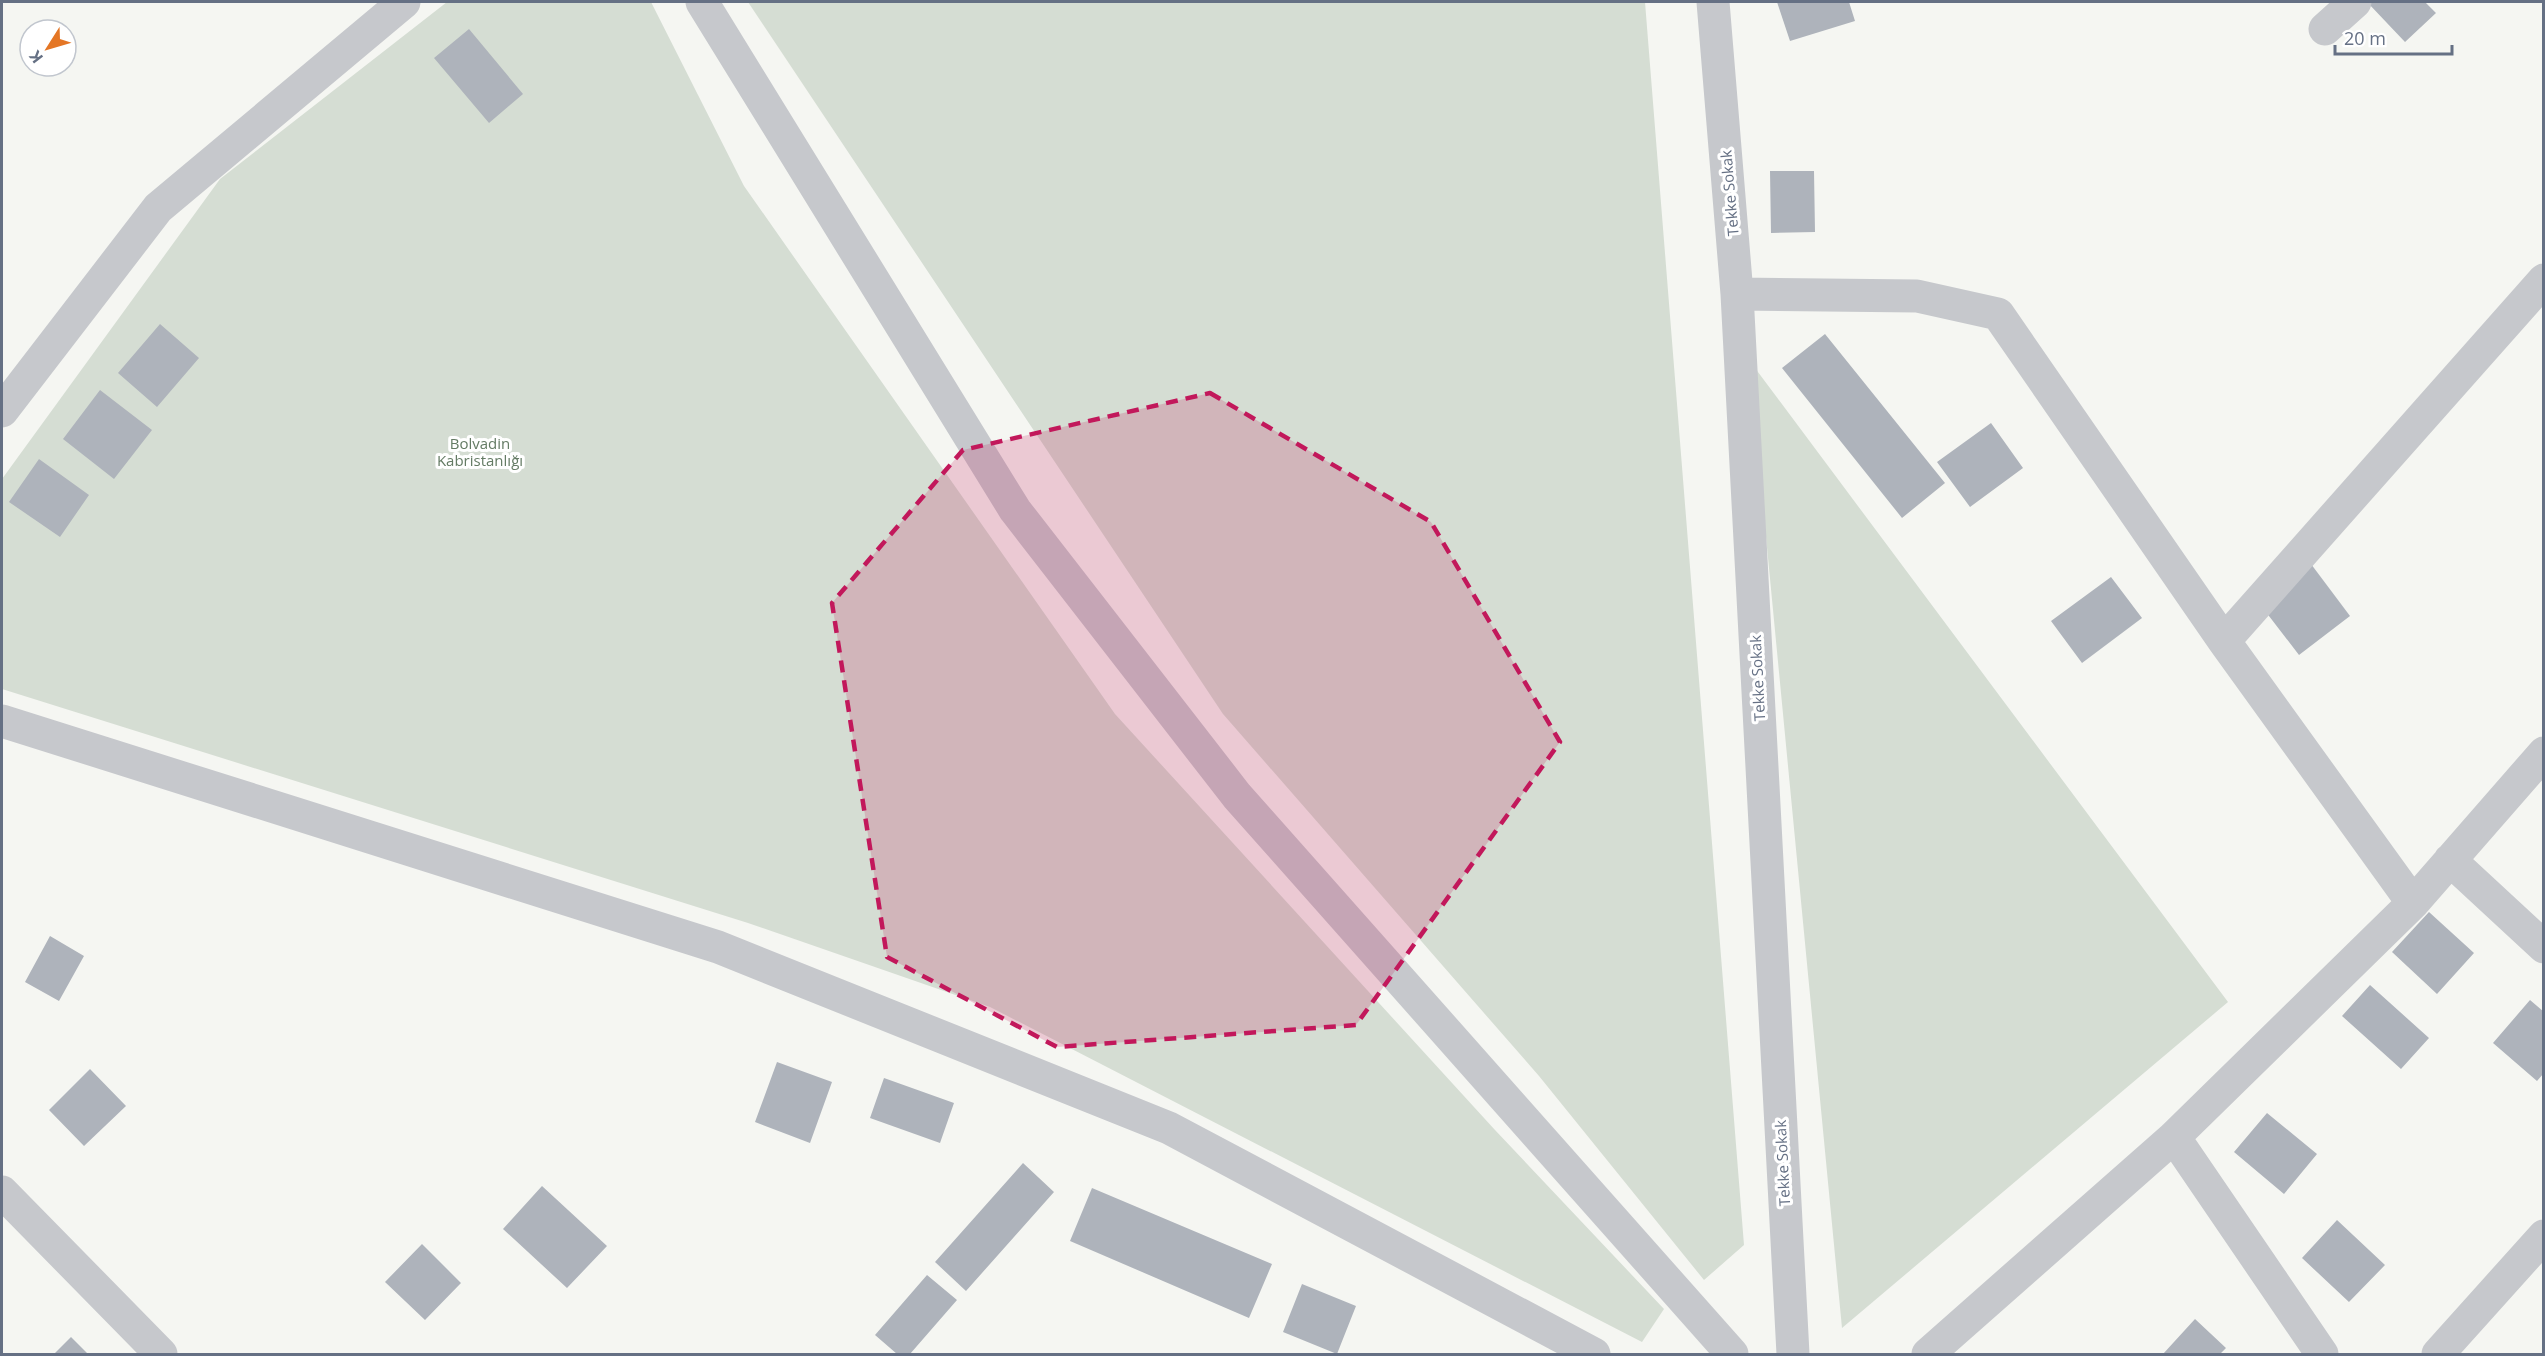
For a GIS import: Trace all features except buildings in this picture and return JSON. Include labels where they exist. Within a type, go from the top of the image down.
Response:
[{"type":"street","points":[[2,411],[158,208],[404,2]]},
{"type":"street","points":[[702,2],[1015,510],[1237,796],[1732,1354]]},
{"type":"street","name":"Tekke Sokak","points":[[1713,2],[1737,294],[1793,1354]]},
{"type":"street","points":[[2325,29],[2355,2]]},
{"type":"street","points":[[2224,641],[2544,280]]},
{"type":"street","points":[[1737,294],[1917,296],[1998,314],[2224,641],[2414,903]]},
{"type":"street","points":[[2,722],[740,955],[1169,1128],[1594,1354]]},
{"type":"street","points":[[1928,1354],[2174,1137],[2414,903],[2544,753]]},
{"type":"street","points":[[2450,860],[2544,947]]},
{"type":"street","points":[[2174,1137],[2322,1354]]},
{"type":"street","points":[[2,1192],[161,1354]]},
{"type":"street","points":[[2438,1354],[2544,1236]]},
{"type":"highlighted area","points":[[1210,393],[1431,522],[1560,742],[1356,1025],[1057,1047],[887,957],[832,603],[963,450]]},
{"type":"green space","name":"Bolvadin Kabristanlığı","points":[[447,2],[651,2],[744,186],[1115,714],[1495,1130],[1664,1309],[1642,1342],[990,1007],[748,923],[2,689],[2,479],[220,179]]},
{"type":"green space","points":[[748,2],[1645,2],[1744,1245],[1704,1280],[1539,1076],[1223,714]]},
{"type":"green space","points":[[1749,360],[2228,1002],[1842,1328]]}]
